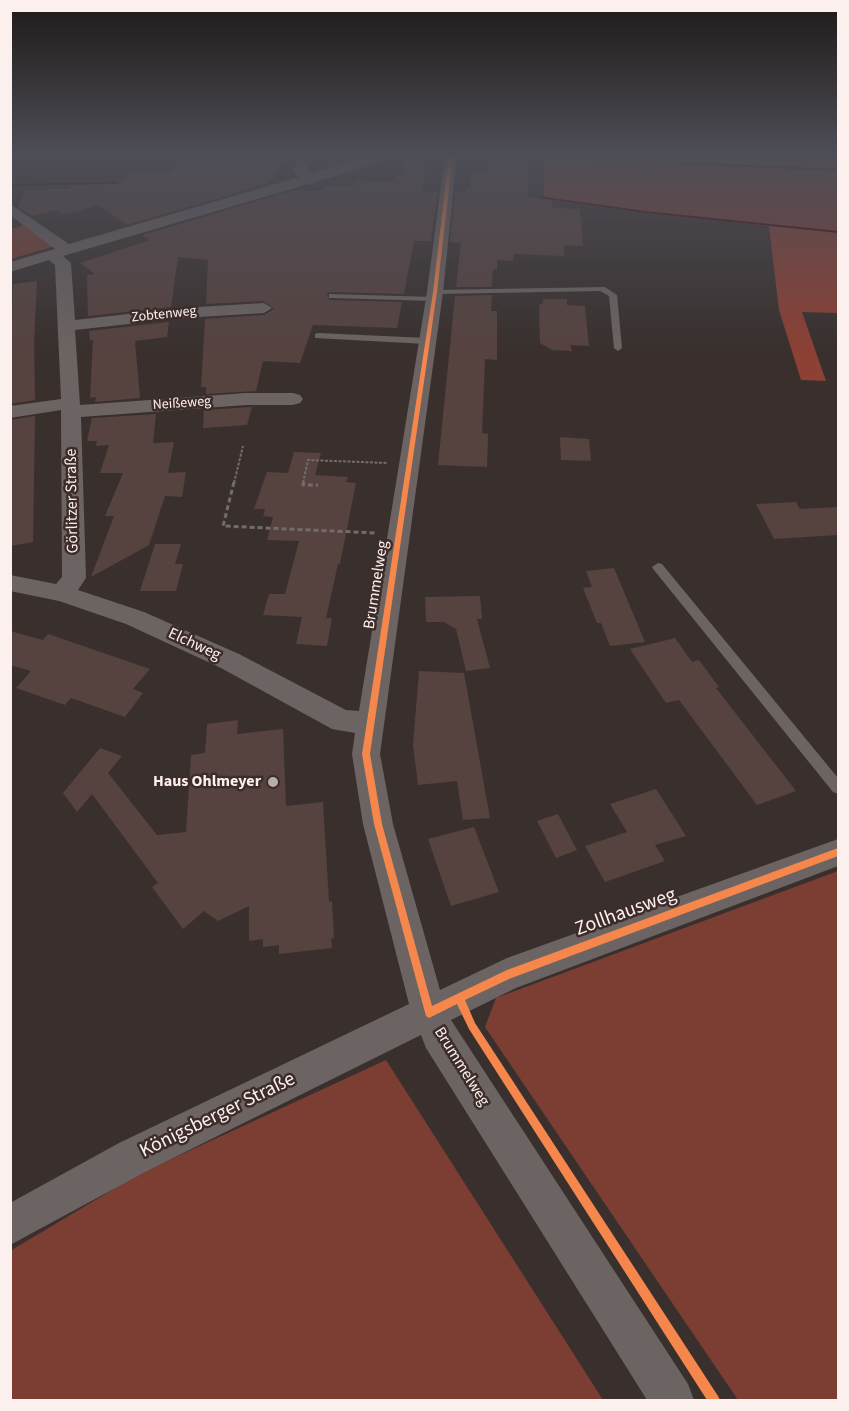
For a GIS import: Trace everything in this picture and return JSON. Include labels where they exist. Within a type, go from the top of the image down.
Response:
[{"type":"street","points":[[24,221],[59,252]]},
{"type":"street","points":[[10,267],[166,221]]},
{"type":"street","name":"Brummelweg","points":[[443,221],[366,754],[378,824],[429,1014],[439,1035],[672,1401]]},
{"type":"street","name":"Görlitzer Straße","points":[[59,252],[63,263],[70,408],[74,578],[62,593]]},
{"type":"street","name":"Zobtenweg","points":[[65,326],[182,313],[264,308]]},
{"type":"street","name":"Neißeweg","points":[[70,408],[246,399],[293,399]]},
{"type":"street","points":[[10,412],[70,408]]},
{"type":"street","name":"Elchweg","points":[[10,583],[62,593],[145,623],[230,661],[342,721],[370,723]]},
{"type":"street","name":"Zollhausweg","points":[[429,1014],[507,975],[838,852]]},
{"type":"street","name":"Königsberger Straße","points":[[10,1226],[133,1157],[429,1014]]},
{"type":"lane","points":[[332,296],[602,289],[613,295],[618,348]]},
{"type":"lane","points":[[318,336],[427,341]]},
{"type":"lane","points":[[658,567],[838,789]]},
{"type":"path","points":[[243,447],[223,526],[398,534]]},
{"type":"path","points":[[318,485],[303,485],[308,460],[409,464]]},
{"type":"shaded area","points":[[719,221],[838,221],[838,231]]},
{"type":"shaded area","points":[[27,224],[55,246],[11,259],[11,229]]},
{"type":"shaded area","points":[[769,226],[838,231],[838,313],[802,312],[826,381],[801,380],[779,310]]},
{"type":"shaded area","points":[[838,871],[838,1400],[738,1400],[485,1027],[496,998]]},
{"type":"shaded area","points":[[386,1060],[603,1400],[11,1400],[10,1251],[139,1174]]},
{"type":"building","points":[[121,221],[141,221],[127,225]]},
{"type":"building","points":[[190,221],[434,221],[431,241],[414,241],[404,294],[329,292],[327,294],[329,300],[402,302],[397,328],[313,325],[300,363],[263,361],[256,391],[206,394],[206,387],[201,387],[205,319],[264,315],[274,309],[264,301],[206,304],[208,260],[178,257],[171,307],[88,316],[87,275],[95,274],[80,263],[150,240],[142,235]]},
{"type":"building","points":[[452,221],[581,221],[583,246],[564,245],[564,256],[514,254],[513,261],[497,260],[497,270],[493,269],[492,287],[456,287],[461,243],[450,242]]},
{"type":"building","points":[[37,281],[34,341],[35,400],[10,404],[13,284]]},
{"type":"building","points":[[492,295],[491,311],[497,311],[497,360],[485,359],[482,433],[488,434],[487,467],[438,465],[455,296]]},
{"type":"building","points":[[543,299],[567,299],[567,305],[585,306],[589,346],[570,345],[572,351],[552,350],[540,343],[539,305],[543,303]]},
{"type":"building","points":[[169,322],[167,337],[135,341],[140,398],[95,402],[96,397],[90,398],[93,340],[90,341],[89,331]]},
{"type":"building","points":[[252,407],[247,425],[203,428],[204,410]]},
{"type":"building","points":[[156,414],[153,443],[174,442],[168,473],[186,472],[182,497],[165,496],[149,545],[91,577],[114,516],[105,516],[123,473],[100,473],[109,445],[96,446],[97,441],[87,441],[92,418]]},
{"type":"building","points":[[35,416],[33,542],[10,546],[10,420]]},
{"type":"building","points":[[560,437],[589,439],[591,461],[561,460]]},
{"type":"building","points":[[294,452],[321,453],[315,475],[348,477],[346,482],[356,483],[340,564],[338,564],[326,618],[332,618],[327,646],[296,644],[302,617],[263,615],[269,594],[285,594],[299,541],[267,540],[273,517],[263,516],[265,509],[254,509],[267,472],[288,473]]},
{"type":"building","points":[[796,502],[800,509],[838,507],[838,535],[774,539],[756,504]]},
{"type":"building","points":[[155,544],[181,544],[175,564],[183,564],[176,591],[140,591]]},
{"type":"building","points":[[614,568],[645,642],[610,646],[601,623],[597,623],[583,588],[592,587],[586,571]]},
{"type":"building","points":[[480,596],[482,619],[477,619],[490,668],[466,671],[456,629],[444,622],[426,622],[425,597]]},
{"type":"building","points":[[10,631],[43,640],[48,634],[150,669],[133,689],[143,693],[125,717],[71,698],[65,705],[16,688],[31,671],[10,665]]},
{"type":"building","points":[[675,638],[692,662],[699,660],[719,687],[716,688],[796,791],[757,805],[679,700],[666,703],[630,649]]},
{"type":"building","points":[[419,671],[464,673],[490,818],[463,820],[457,781],[418,785],[413,745]]},
{"type":"building","points":[[238,720],[237,734],[283,729],[286,806],[323,802],[329,902],[332,901],[334,938],[331,939],[332,948],[279,954],[279,945],[263,947],[263,939],[249,941],[249,906],[218,921],[204,911],[183,929],[152,887],[158,883],[92,794],[77,812],[63,793],[100,748],[122,756],[108,773],[157,835],[186,832],[191,755],[205,753],[207,724]]},
{"type":"building","points":[[656,789],[686,836],[655,845],[665,861],[605,882],[585,846],[627,832],[610,804]]},
{"type":"building","points":[[558,814],[577,850],[556,858],[537,821]]},
{"type":"building","points":[[474,827],[499,892],[451,906],[428,839]]},
{"type":"waterway","points":[[730,221],[838,232]]},
{"type":"cycle path","points":[[443,221],[435,292],[366,754],[378,824],[429,1013],[507,975],[838,852]]},
{"type":"cycle path","points":[[459,998],[472,1026],[714,1400]]},
{"type":"place","name":"Haus Ohlmeyer","points":[[273,782]]}]
